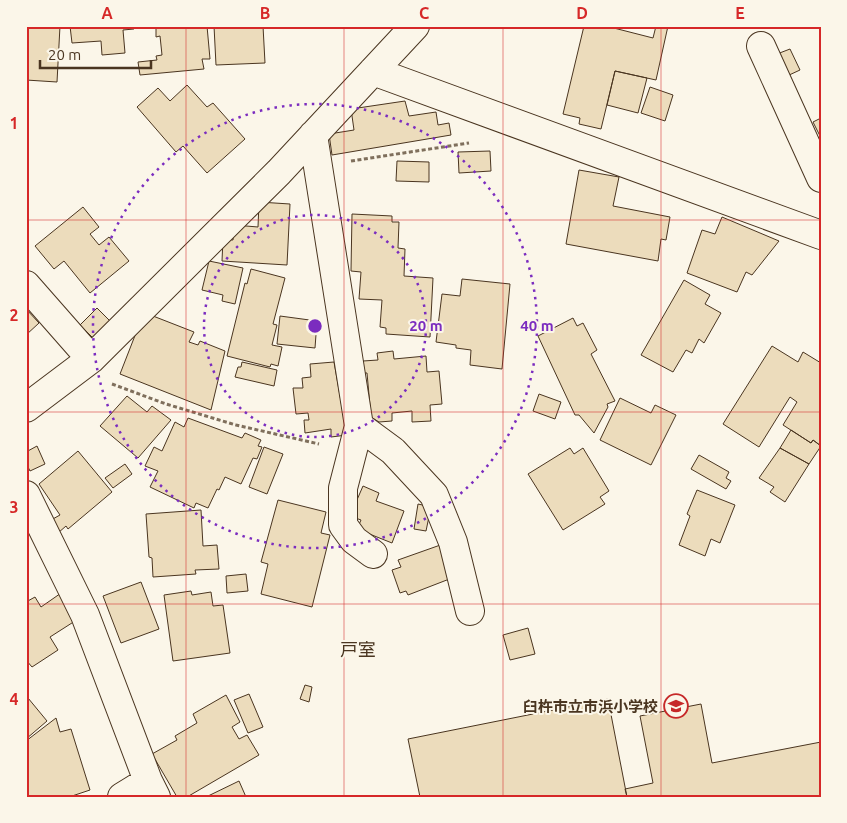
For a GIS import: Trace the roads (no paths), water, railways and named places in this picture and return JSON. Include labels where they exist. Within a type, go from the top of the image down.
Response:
[{"type":"street","points":[[26,408],[91,359],[279,172],[415,26]]},
{"type":"street","points":[[762,46],[821,178]]},
{"type":"street","points":[[373,71],[821,235]]},
{"type":"street","points":[[313,135],[356,439],[343,488],[342,525],[354,540],[373,554]]},
{"type":"street","points":[[26,285],[91,359]]},
{"type":"street","points":[[356,439],[394,451],[434,495],[453,542],[470,611]]},
{"type":"street","points":[[26,495],[85,615],[152,789],[122,797]]},
{"type":"place","name":"臼杵市立市浜小学校","points":[[676,706]]},
{"type":"district","name":"戸室","points":[[358,649]]}]
